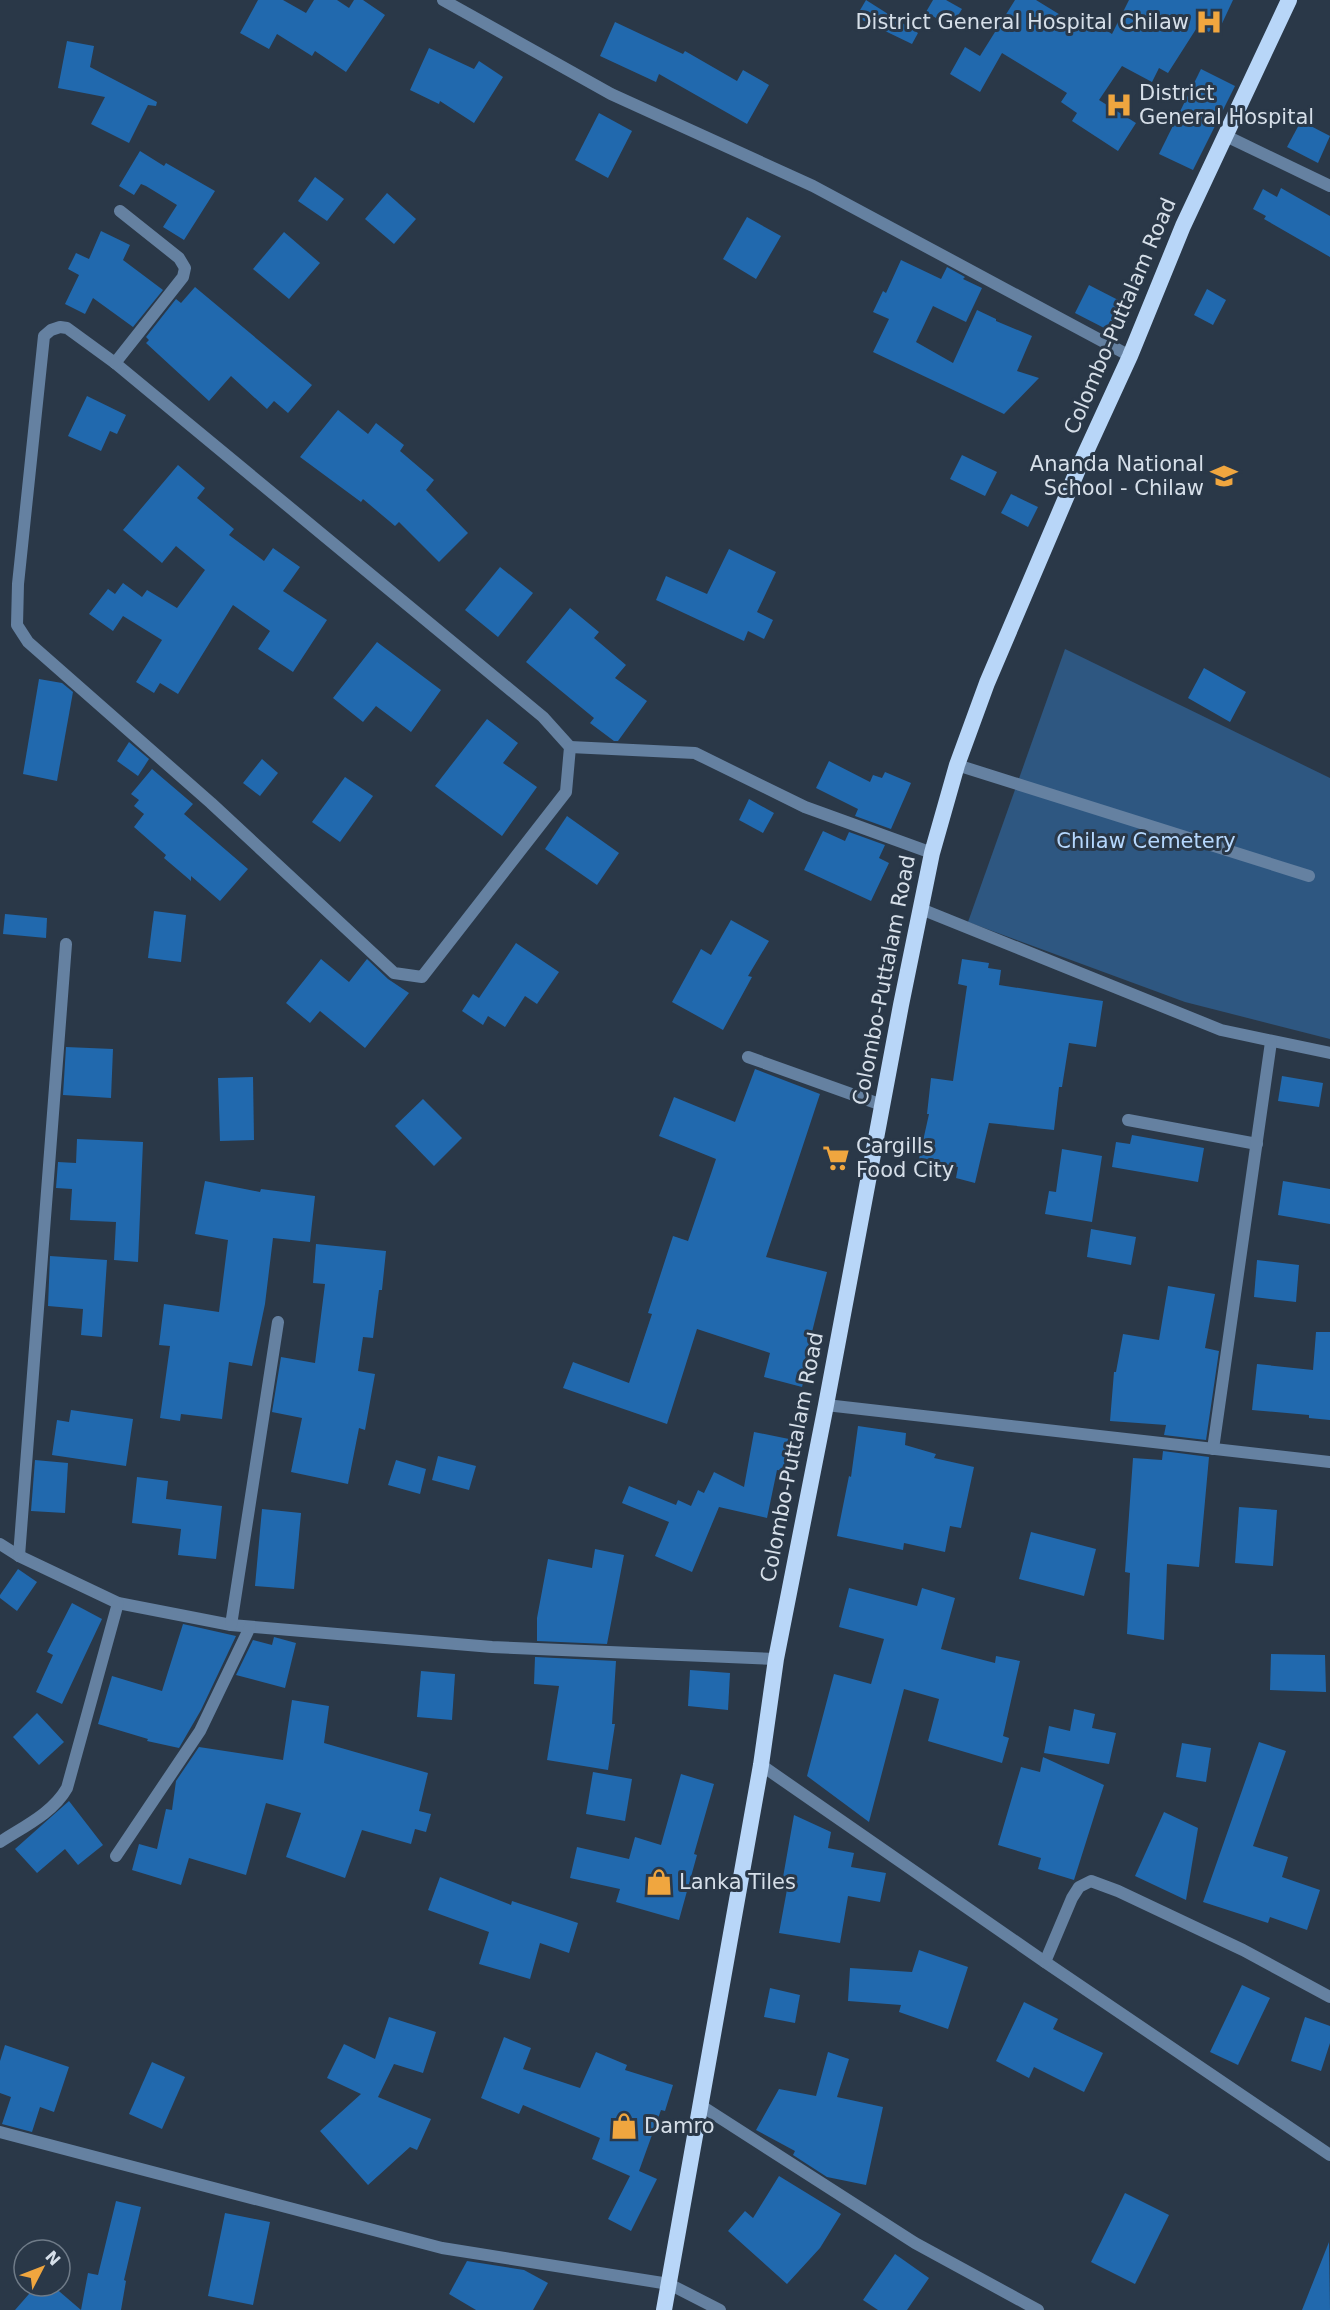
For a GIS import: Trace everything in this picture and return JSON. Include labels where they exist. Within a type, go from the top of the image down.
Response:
[{"type":"highway","name":"Colombo-Puttalam Road","points":[[664,2310],[761,1765],[776,1659],[932,853],[957,765],[987,683],[1079,467],[1130,356],[1183,226],[1289,0]]},
{"type":"street","points":[[443,0],[611,94],[813,186],[1130,356]]},
{"type":"street","points":[[1224,135],[1330,186]]},
{"type":"street","points":[[115,363],[183,277],[186,268],[178,258],[120,211]]},
{"type":"street","points":[[570,747],[566,792],[422,977],[394,973],[212,803],[28,642],[17,625],[18,584],[44,336],[51,330],[60,327],[67,328],[115,363],[534,710],[570,747],[695,753],[805,807],[932,853]]},
{"type":"street","points":[[957,765],[1309,876]]},
{"type":"street","points":[[921,909],[1221,1030],[1330,1053]]},
{"type":"street","points":[[19,1556],[66,944]]},
{"type":"street","points":[[1213,1449],[1270,1041]]},
{"type":"street","points":[[748,1057],[882,1105]]},
{"type":"street","points":[[1128,1120],[1257,1144]]},
{"type":"street","points":[[231,1625],[278,1322]]},
{"type":"street","points":[[826,1405],[1330,1462]]},
{"type":"street","points":[[0,1544],[19,1556],[118,1603],[231,1625],[492,1647],[776,1659]]},
{"type":"street","points":[[0,1842],[46,1811],[67,1788],[118,1603]]},
{"type":"street","points":[[116,1856],[200,1731],[250,1627]]},
{"type":"street","points":[[761,1765],[1045,1962],[1330,2155]]},
{"type":"street","points":[[1045,1962],[1072,1898],[1079,1887],[1091,1881],[1108,1886],[1244,1950],[1330,1997]]},
{"type":"street","points":[[700,2105],[915,2243],[1038,2310]]},
{"type":"street","points":[[0,2132],[442,2248],[669,2284],[720,2310]]},
{"type":"green space","name":"Chilaw Cemetery","points":[[1065,649],[1330,778],[1330,1039],[1185,1002],[968,922]]},
{"type":"building","points":[[258,0],[283,0],[306,13],[314,0],[337,0],[349,8],[354,0],[363,0],[385,15],[346,72],[315,51],[312,56],[277,34],[269,49],[240,33]]},
{"type":"building","points":[[866,0],[918,33],[912,44],[856,17]]},
{"type":"building","points":[[933,0],[946,0],[962,9],[951,27],[926,12]]},
{"type":"building","points":[[1015,0],[1036,0],[1080,27],[1084,20],[1112,34],[1129,0],[1233,0],[1218,32],[1211,29],[1209,32],[1198,26],[1168,73],[1159,68],[1152,82],[1122,66],[1099,100],[1136,123],[1118,151],[1072,121],[1077,113],[1061,102],[1067,93],[1002,53],[980,92],[950,74],[965,47],[980,56]]},
{"type":"building","points":[[615,22],[683,54],[685,51],[737,81],[743,70],[769,85],[747,124],[659,74],[656,82],[600,56]]},
{"type":"building","points":[[67,41],[94,46],[90,67],[157,102],[156,106],[148,105],[129,143],[91,124],[105,97],[58,88]]},
{"type":"building","points":[[429,48],[474,69],[479,61],[503,77],[474,123],[440,101],[439,104],[410,90]]},
{"type":"building","points":[[1201,69],[1235,86],[1193,170],[1159,154]]},
{"type":"building","points":[[599,113],[632,131],[608,178],[575,160]]},
{"type":"building","points":[[1301,121],[1330,136],[1318,163],[1287,147]]},
{"type":"building","points":[[140,151],[164,166],[166,163],[215,191],[184,240],[163,227],[177,205],[141,184],[134,195],[119,186]]},
{"type":"building","points":[[315,177],[344,199],[327,221],[298,201]]},
{"type":"building","points":[[1281,188],[1330,216],[1330,257],[1264,219],[1266,216],[1253,209],[1263,189],[1277,197]]},
{"type":"building","points":[[387,193],[416,219],[394,244],[365,219]]},
{"type":"building","points":[[747,217],[781,236],[756,279],[723,259]]},
{"type":"building","points":[[101,231],[130,245],[123,260],[163,290],[133,327],[93,298],[85,314],[65,304],[79,275],[68,269],[76,253],[89,259]]},
{"type":"building","points":[[284,232],[320,263],[289,299],[253,269]]},
{"type":"building","points":[[901,260],[941,279],[947,267],[965,277],[963,279],[982,288],[966,322],[933,306],[916,342],[953,363],[977,310],[996,321],[1032,336],[1017,371],[1039,378],[1004,414],[873,352],[889,319],[873,312],[883,291],[886,293]]},
{"type":"building","points":[[1089,285],[1122,302],[1108,330],[1075,313]]},
{"type":"building","points":[[195,287],[312,385],[288,413],[274,401],[267,409],[231,376],[209,401],[146,343],[149,340],[146,337],[176,299],[181,303]]},
{"type":"building","points":[[1207,289],[1226,300],[1213,325],[1194,315]]},
{"type":"building","points":[[87,396],[126,415],[117,434],[110,431],[101,451],[68,436]]},
{"type":"building","points":[[338,410],[368,434],[376,423],[404,445],[400,451],[434,480],[426,490],[468,533],[439,562],[399,522],[395,526],[363,499],[361,502],[300,457]]},
{"type":"building","points":[[962,455],[997,472],[985,496],[950,479]]},
{"type":"building","points":[[178,465],[205,488],[197,498],[234,529],[229,535],[264,561],[273,548],[300,567],[283,591],[327,620],[293,672],[258,649],[270,631],[233,605],[178,694],[160,683],[154,693],[136,682],[162,640],[123,616],[113,631],[89,614],[108,589],[115,594],[123,583],[142,597],[147,590],[177,608],[205,570],[176,546],[162,563],[123,530]]},
{"type":"building","points":[[1011,494],[1038,507],[1028,527],[1001,513]]},
{"type":"building","points":[[729,549],[776,572],[757,612],[773,620],[764,639],[748,631],[744,641],[656,600],[666,576],[707,594]]},
{"type":"building","points":[[500,567],[533,593],[498,637],[465,610]]},
{"type":"building","points":[[570,608],[599,632],[594,638],[626,665],[615,678],[647,701],[618,741],[614,741],[590,723],[594,718],[526,662]]},
{"type":"building","points":[[377,642],[441,690],[411,732],[376,706],[363,722],[333,698]]},
{"type":"building","points":[[1204,668],[1246,692],[1230,722],[1188,698]]},
{"type":"building","points":[[39,679],[62,683],[73,692],[57,781],[23,774]]},
{"type":"building","points":[[487,719],[518,743],[503,763],[537,787],[502,836],[435,786]]},
{"type":"building","points":[[129,742],[149,759],[138,776],[117,761]]},
{"type":"building","points":[[262,759],[278,773],[260,796],[243,783]]},
{"type":"building","points":[[829,761],[870,782],[873,775],[882,778],[885,772],[911,783],[891,829],[855,816],[858,809],[816,788]]},
{"type":"building","points":[[152,769],[193,804],[184,814],[248,869],[220,901],[191,876],[191,881],[164,858],[166,855],[134,827],[144,814],[134,806],[139,800],[131,794]]},
{"type":"building","points":[[345,777],[373,796],[340,842],[312,822]]},
{"type":"building","points":[[749,799],[774,813],[763,833],[739,820]]},
{"type":"building","points":[[567,816],[619,853],[597,885],[545,849]]},
{"type":"building","points":[[823,831],[845,841],[849,832],[885,845],[879,858],[889,863],[871,901],[804,870]]},
{"type":"building","points":[[154,911],[186,915],[181,962],[148,958]]},
{"type":"building","points":[[5,914],[47,918],[46,938],[3,934]]},
{"type":"building","points":[[731,920],[769,941],[748,976],[752,977],[723,1030],[672,1002],[701,949],[711,955]]},
{"type":"building","points":[[516,943],[559,972],[537,1004],[525,996],[505,1027],[488,1016],[483,1025],[462,1011],[473,994],[479,998]]},
{"type":"building","points":[[321,959],[349,982],[367,959],[388,979],[409,993],[365,1048],[320,1011],[310,1023],[286,1003]]},
{"type":"building","points":[[962,959],[989,963],[988,968],[1001,970],[999,985],[1103,1001],[1096,1047],[1069,1043],[1062,1087],[1059,1087],[1054,1130],[989,1123],[975,1183],[956,1178],[958,1167],[919,1159],[929,1114],[927,1114],[931,1078],[953,1081],[967,986],[958,984]]},
{"type":"building","points":[[66,1047],[113,1049],[111,1098],[63,1095]]},
{"type":"building","points":[[755,1069],[820,1094],[766,1257],[827,1272],[805,1360],[809,1361],[802,1387],[764,1377],[770,1353],[697,1329],[667,1424],[563,1388],[573,1362],[629,1383],[652,1314],[648,1313],[673,1236],[688,1241],[716,1159],[659,1136],[674,1097],[735,1122]]},
{"type":"building","points":[[1282,1076],[1323,1083],[1319,1107],[1278,1101]]},
{"type":"building","points":[[253,1077],[254,1140],[220,1141],[218,1078]]},
{"type":"building","points":[[423,1099],[462,1138],[434,1166],[395,1126]]},
{"type":"building","points":[[1132,1135],[1204,1148],[1198,1182],[1112,1167],[1116,1142],[1130,1144]]},
{"type":"building","points":[[77,1139],[143,1142],[138,1262],[114,1260],[116,1222],[70,1220],[72,1189],[56,1188],[58,1162],[76,1163]]},
{"type":"building","points":[[1062,1149],[1102,1156],[1092,1222],[1045,1214],[1049,1191],[1056,1192]]},
{"type":"building","points":[[205,1181],[260,1192],[261,1189],[315,1196],[310,1242],[273,1238],[265,1304],[252,1366],[229,1362],[222,1419],[181,1414],[180,1421],[160,1418],[170,1346],[159,1345],[164,1304],[219,1312],[228,1240],[195,1234]]},
{"type":"building","points":[[1283,1181],[1330,1189],[1330,1224],[1278,1215]]},
{"type":"building","points":[[1091,1229],[1136,1237],[1131,1265],[1087,1257]]},
{"type":"building","points":[[316,1244],[386,1251],[382,1290],[379,1290],[373,1338],[363,1337],[358,1371],[375,1374],[365,1430],[359,1428],[348,1484],[291,1472],[302,1418],[272,1412],[281,1357],[315,1363],[325,1284],[313,1283]]},
{"type":"building","points":[[50,1256],[107,1260],[102,1337],[81,1335],[83,1309],[48,1306]]},
{"type":"building","points":[[1257,1260],[1299,1265],[1296,1302],[1254,1297]]},
{"type":"building","points":[[1168,1286],[1215,1294],[1205,1348],[1219,1351],[1206,1440],[1164,1435],[1166,1425],[1110,1421],[1114,1372],[1116,1372],[1123,1334],[1159,1340]]},
{"type":"building","points":[[1316,1332],[1330,1332],[1330,1420],[1309,1418],[1309,1415],[1252,1410],[1257,1364],[1313,1370]]},
{"type":"building","points":[[71,1410],[133,1419],[126,1466],[52,1455],[57,1420],[69,1422]]},
{"type":"building","points":[[858,1426],[906,1433],[905,1445],[936,1454],[934,1458],[974,1467],[961,1528],[950,1526],[945,1552],[904,1543],[903,1550],[837,1536],[849,1476],[851,1477]]},
{"type":"building","points":[[754,1432],[789,1439],[783,1471],[777,1470],[767,1518],[719,1507],[692,1572],[655,1556],[669,1522],[622,1503],[629,1486],[676,1505],[678,1500],[691,1506],[698,1490],[704,1493],[714,1472],[744,1487]]},
{"type":"building","points":[[1163,1451],[1209,1457],[1199,1567],[1167,1564],[1164,1640],[1127,1634],[1130,1573],[1125,1572],[1133,1458],[1162,1460]]},
{"type":"building","points":[[438,1456],[476,1466],[469,1490],[432,1480]]},
{"type":"building","points":[[35,1460],[68,1463],[65,1513],[31,1511]]},
{"type":"building","points":[[396,1460],[426,1469],[420,1494],[388,1485]]},
{"type":"building","points":[[137,1477],[168,1481],[166,1499],[222,1506],[216,1559],[178,1555],[181,1529],[132,1523]]},
{"type":"building","points":[[1239,1507],[1277,1510],[1273,1566],[1235,1563]]},
{"type":"building","points":[[262,1509],[301,1513],[294,1589],[255,1586]]},
{"type":"building","points":[[1031,1532],[1096,1549],[1084,1596],[1019,1579]]},
{"type":"building","points":[[595,1549],[624,1555],[607,1644],[537,1641],[537,1618],[548,1559],[592,1568]]},
{"type":"building","points":[[18,1569],[37,1582],[17,1611],[0,1598],[0,1595]]},
{"type":"building","points":[[849,1588],[917,1606],[922,1588],[955,1598],[941,1649],[995,1663],[996,1656],[1020,1661],[1003,1736],[1009,1738],[1002,1763],[928,1741],[939,1699],[904,1689],[869,1822],[807,1776],[834,1674],[871,1684],[884,1639],[839,1627]]},
{"type":"building","points":[[72,1603],[102,1619],[62,1704],[36,1692],[53,1655],[47,1652]]},
{"type":"building","points":[[183,1624],[236,1636],[201,1710],[179,1748],[147,1741],[148,1739],[98,1724],[112,1676],[162,1691]]},
{"type":"building","points":[[274,1637],[296,1643],[285,1688],[236,1675],[253,1640],[272,1645]]},
{"type":"building","points":[[1271,1654],[1325,1655],[1326,1692],[1270,1690]]},
{"type":"building","points":[[535,1657],[616,1661],[612,1724],[615,1724],[608,1770],[547,1760],[559,1686],[534,1684]]},
{"type":"building","points":[[690,1670],[730,1673],[728,1710],[688,1706]]},
{"type":"building","points":[[421,1671],[455,1674],[452,1720],[417,1717]]},
{"type":"building","points":[[292,1700],[329,1706],[324,1743],[428,1773],[419,1811],[431,1814],[426,1832],[415,1829],[411,1844],[362,1830],[345,1878],[286,1857],[301,1813],[266,1803],[246,1875],[189,1858],[181,1885],[132,1870],[139,1844],[157,1849],[166,1809],[172,1810],[176,1781],[199,1747],[283,1760]]},
{"type":"building","points":[[1074,1709],[1095,1714],[1092,1728],[1116,1733],[1109,1764],[1044,1753],[1049,1726],[1070,1731]]},
{"type":"building","points":[[37,1713],[64,1742],[39,1765],[13,1737]]},
{"type":"building","points":[[1259,1742],[1286,1751],[1253,1846],[1288,1857],[1282,1877],[1320,1890],[1307,1930],[1270,1917],[1268,1923],[1203,1902]]},
{"type":"building","points":[[1182,1743],[1211,1748],[1206,1782],[1176,1777]]},
{"type":"building","points":[[1043,1757],[1104,1785],[1074,1880],[1038,1869],[1041,1858],[998,1845],[1021,1767],[1040,1772]]},
{"type":"building","points":[[593,1772],[632,1779],[625,1821],[586,1814]]},
{"type":"building","points":[[681,1774],[714,1784],[694,1854],[697,1855],[679,1920],[616,1902],[620,1889],[570,1878],[577,1847],[629,1859],[635,1837],[661,1845]]},
{"type":"building","points":[[69,1801],[103,1845],[78,1865],[65,1849],[37,1873],[15,1849]]},
{"type":"building","points":[[1164,1812],[1198,1828],[1186,1900],[1135,1876]]},
{"type":"building","points":[[794,1815],[831,1832],[828,1848],[854,1853],[851,1867],[886,1873],[880,1902],[848,1896],[840,1943],[779,1933],[788,1884],[782,1883]]},
{"type":"building","points":[[440,1877],[511,1905],[512,1901],[578,1923],[569,1953],[540,1943],[530,1979],[479,1964],[489,1932],[428,1910]]},
{"type":"building","points":[[919,1950],[968,1967],[948,2029],[899,2012],[901,2005],[848,2001],[850,1968],[912,1972]]},
{"type":"building","points":[[1242,1985],[1270,1998],[1238,2065],[1210,2052]]},
{"type":"building","points":[[770,1988],[800,1995],[795,2023],[764,2017]]},
{"type":"building","points":[[1024,2002],[1058,2019],[1053,2029],[1103,2053],[1084,2092],[1034,2067],[1029,2078],[996,2061]]},
{"type":"building","points":[[389,2017],[436,2032],[423,2073],[394,2064],[378,2097],[431,2119],[417,2150],[410,2147],[368,2185],[320,2131],[361,2094],[327,2078],[344,2044],[375,2059]]},
{"type":"building","points":[[1305,2017],[1330,2026],[1330,2043],[1321,2071],[1291,2061]]},
{"type":"building","points":[[504,2037],[531,2048],[523,2069],[580,2088],[596,2052],[627,2065],[625,2070],[673,2085],[665,2111],[661,2110],[639,2171],[657,2179],[631,2231],[608,2219],[630,2176],[592,2159],[600,2138],[523,2105],[519,2114],[481,2098]]},
{"type":"building","points":[[5,2045],[69,2067],[54,2112],[40,2107],[32,2132],[2,2124],[11,2097],[0,2093],[0,2061]]},
{"type":"building","points":[[828,2052],[849,2059],[837,2097],[883,2107],[866,2185],[827,2177],[793,2155],[795,2151],[756,2130],[779,2089],[816,2096]]},
{"type":"building","points":[[152,2062],[185,2077],[162,2129],[129,2114]]},
{"type":"building","points":[[779,2176],[841,2214],[820,2248],[787,2284],[728,2231],[745,2211],[753,2218]]},
{"type":"building","points":[[1125,2193],[1169,2215],[1135,2284],[1091,2262]]},
{"type":"building","points":[[116,2201],[141,2207],[124,2280],[126,2281],[121,2310],[81,2310],[88,2273],[98,2275]]},
{"type":"building","points":[[225,2213],[270,2222],[253,2305],[208,2296]]},
{"type":"building","points":[[1329,2242],[1330,2310],[1302,2310]]},
{"type":"building","points":[[895,2254],[929,2278],[907,2310],[878,2310],[863,2300]]},
{"type":"building","points":[[467,2261],[524,2270],[548,2283],[533,2310],[476,2310],[449,2294]]},
{"type":"building","points":[[26,2298],[67,2298],[81,2310],[15,2310]]},
{"type":"place","name":"District General Hospital Chilaw","points":[[1209,22]]},
{"type":"place","name":"District General Hospital","points":[[1119,105]]},
{"type":"place","name":"Ananda National School - Chilaw","points":[[1224,476]]},
{"type":"place","name":"Cargills Food City","points":[[836,1158]]},
{"type":"place","name":"Lanka Tiles","points":[[659,1882]]},
{"type":"place","name":"Damro","points":[[624,2126]]}]
